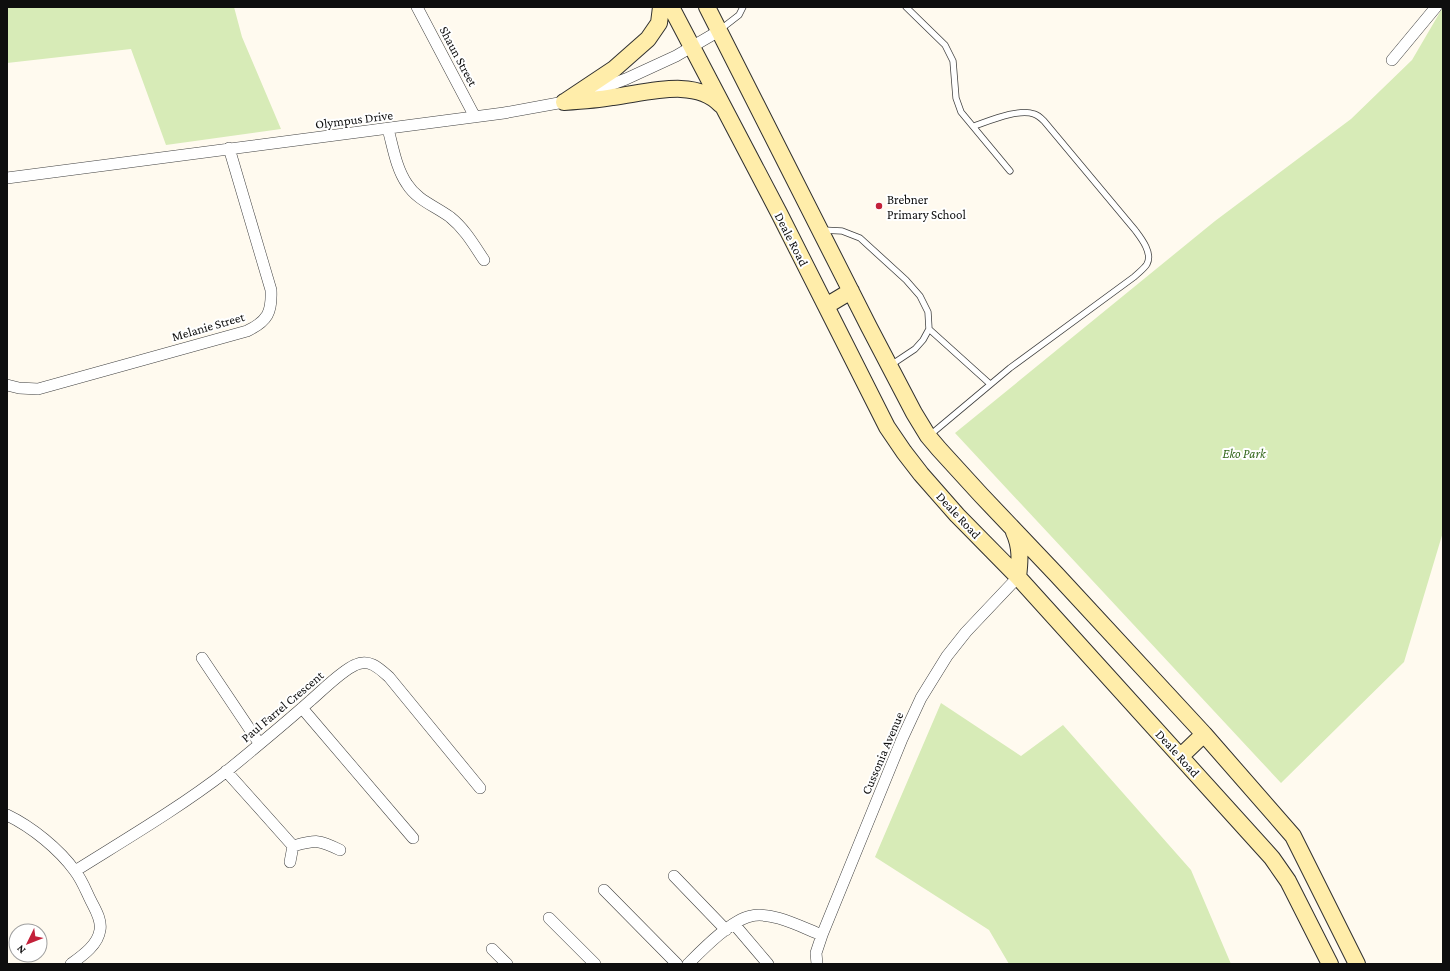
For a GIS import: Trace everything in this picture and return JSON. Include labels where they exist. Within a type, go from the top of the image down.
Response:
[{"type":"street","name":"Shaun Street","points":[[417,7],[475,117]]},
{"type":"street","points":[[564,102],[614,69],[648,39],[660,23],[661,7]]},
{"type":"street","name":"Deale Road","points":[[671,7],[745,147],[887,427],[904,452],[957,515],[1018,577],[1272,858],[1288,881],[1330,964]]},
{"type":"street","points":[[707,7],[889,366],[928,436],[1204,734],[1293,836],[1357,964]]},
{"type":"street","points":[[1392,60],[1436,7]]},
{"type":"street","name":"Olympus Drive","points":[[7,178],[229,148],[388,129],[504,113],[564,102],[652,68],[719,31]]},
{"type":"street","points":[[564,102],[607,98],[670,89],[688,89],[701,92],[711,96],[722,107],[745,147]]},
{"type":"street","points":[[388,129],[399,167],[407,184],[426,202],[450,217],[460,226],[469,236],[484,260]]},
{"type":"street","name":"Melanie Street","points":[[7,385],[18,388],[38,389],[247,331],[264,320],[268,315],[271,303],[271,290],[229,148]]},
{"type":"street","points":[[826,306],[851,291]]},
{"type":"street","points":[[1012,527],[1018,541],[1020,553],[1018,577]]},
{"type":"street","points":[[1018,577],[1028,569],[1038,565],[1056,574]]},
{"type":"street","name":"Cussonia Avenue","points":[[817,964],[816,953],[822,934],[902,739],[921,698],[947,656],[966,632],[1018,577]]},
{"type":"street","points":[[202,658],[259,744]]},
{"type":"street","name":"Paul Farrel Crescent","points":[[75,871],[181,803],[226,771],[340,675],[354,665],[364,662],[372,664],[389,677],[480,788]]},
{"type":"street","points":[[302,708],[413,838]]},
{"type":"street","points":[[1181,756],[1204,734]]},
{"type":"street","points":[[226,771],[293,846]]},
{"type":"street","points":[[7,815],[40,836],[75,871],[100,921],[100,930],[95,942],[85,953],[71,964]]},
{"type":"street","points":[[293,846],[317,841],[325,842],[340,850]]},
{"type":"street","points":[[290,862],[293,846]]},
{"type":"street","points":[[674,876],[768,964]]},
{"type":"street","points":[[604,890],[677,964]]},
{"type":"street","points":[[688,964],[710,942],[730,927],[751,916],[762,915],[774,917],[822,934]]},
{"type":"street","points":[[549,918],[595,964]]},
{"type":"street","points":[[492,949],[507,964]]},
{"type":"lane","points":[[719,31],[739,15],[744,7]]},
{"type":"lane","points":[[906,7],[945,45],[950,52],[953,61],[956,98],[961,112],[974,126],[1010,172]]},
{"type":"lane","points":[[928,436],[990,384],[1134,277],[1147,264],[1149,255],[1135,230],[1044,121],[1038,116],[1026,112],[974,126]]},
{"type":"lane","points":[[820,230],[842,231],[860,238],[920,296],[928,312],[929,329],[923,340],[915,349],[889,366]]},
{"type":"lane","points":[[929,329],[990,384]]},
{"type":"green space","points":[[7,7],[234,7],[242,37],[281,129],[166,145],[131,49],[7,63]]},
{"type":"green space","name":"Eko Park","points":[[1443,7],[1443,532],[1404,662],[1281,783],[955,433],[1215,221],[1351,119],[1412,60]]},
{"type":"green space","points":[[941,703],[1021,756],[1063,725],[1191,870],[1231,964],[1009,964],[989,930],[875,857]]},
{"type":"place","name":"Brebner Primary School","points":[[879,206]]}]
